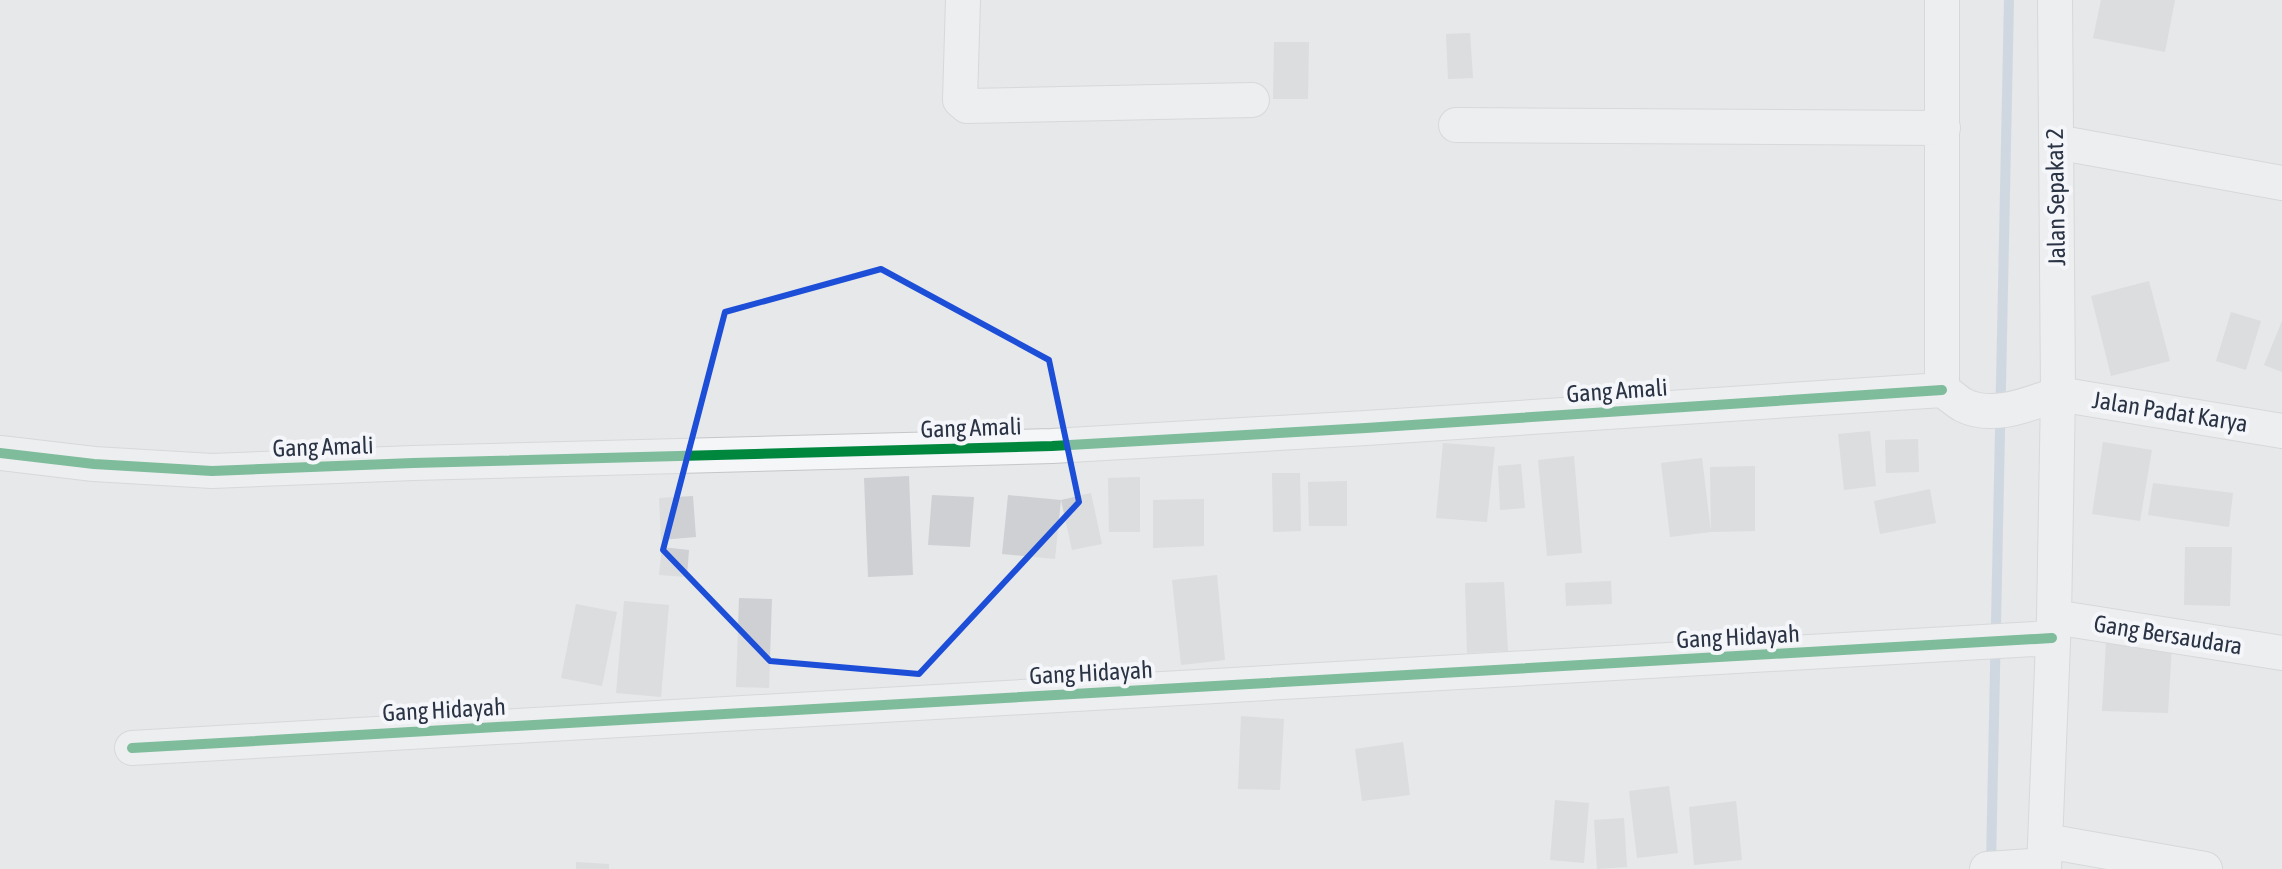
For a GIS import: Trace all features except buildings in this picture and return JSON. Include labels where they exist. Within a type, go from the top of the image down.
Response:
[{"type":"street","points":[[963,0],[960,100],[967,106],[1252,100]]},
{"type":"street","points":[[1942,0],[1942,390],[1964,406],[1993,412],[2058,394]]},
{"type":"street","name":"Jalan Sepakat 2","points":[[2045,858],[2058,394],[2055,0]]},
{"type":"street","points":[[1456,125],[1943,128]]},
{"type":"street","points":[[2056,142],[2282,183]]},
{"type":"street","name":"Gang Amali","points":[[0,453],[94,464],[212,471],[1052,446],[1942,390]]},
{"type":"street","name":"Jalan Padat Karya","points":[[2058,394],[2282,431]]},
{"type":"street","name":"Gang Bersaudara","points":[[2053,628],[2282,653]]},
{"type":"street","name":"Gang Hidayah","points":[[132,748],[2053,628]]},
{"type":"street","points":[[1987,869],[2045,858],[2205,869]]},
{"type":"highlighted area","points":[[881,269],[1049,360],[1079,502],[919,674],[770,661],[663,550],[725,312]]},
{"type":"waterway","points":[[1991,863],[2009,0]]},
{"type":"cycle path","points":[[0,453],[94,464],[212,471],[1052,446],[1942,390]]},
{"type":"cycle path","points":[[132,748],[2052,638]]}]
